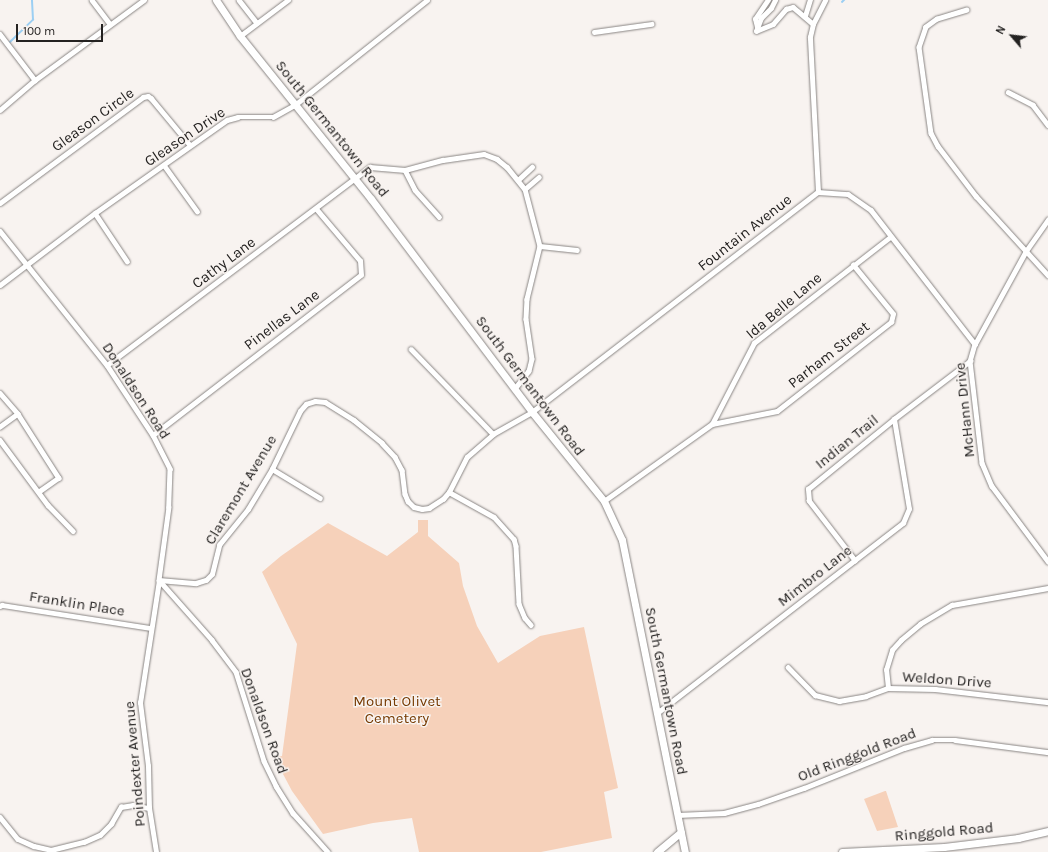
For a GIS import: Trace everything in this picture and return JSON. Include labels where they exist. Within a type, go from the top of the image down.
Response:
[{"type":"main road","name":"South Germantown Road","points":[[216,0],[240,36],[296,104],[354,180],[376,205],[532,412],[604,501],[622,540],[685,852]]},
{"type":"main road","name":"Ringgold Road","points":[[842,852],[945,850],[1018,838],[1048,831]]},
{"type":"main road","points":[[657,852],[681,832]]},
{"type":"street","points":[[92,0],[110,24]]},
{"type":"street","points":[[0,110],[35,80],[144,0]]},
{"type":"street","points":[[239,0],[256,24]]},
{"type":"street","points":[[240,36],[288,0]]},
{"type":"street","name":"Gleason Drive","points":[[0,285],[95,213],[227,120],[238,117],[273,117],[296,104],[427,0]]},
{"type":"street","points":[[768,0],[755,19],[757,27],[756,31],[773,24],[790,7],[796,8],[813,24]]},
{"type":"street","points":[[757,27],[761,24],[762,18],[771,8],[775,0]]},
{"type":"street","points":[[805,16],[810,0]]},
{"type":"street","points":[[818,192],[810,37],[813,24],[825,0]]},
{"type":"street","points":[[967,10],[938,19],[926,27],[919,47],[931,133],[938,146],[976,196],[1048,275]]},
{"type":"street","points":[[594,32],[651,24]]},
{"type":"street","points":[[0,34],[35,80]]},
{"type":"street","points":[[1008,92],[1033,105],[1048,125]]},
{"type":"street","name":"Gleason Circle","points":[[0,203],[143,97],[148,96],[151,98],[190,145]]},
{"type":"street","name":"Cathy Lane","points":[[107,365],[370,167],[405,170],[443,160],[484,154],[497,159],[507,167],[525,189]]},
{"type":"street","points":[[164,165],[196,211]]},
{"type":"street","points":[[518,180],[532,168]]},
{"type":"street","points":[[405,170],[415,190],[439,217]]},
{"type":"street","points":[[515,389],[529,372],[532,360],[526,319],[527,299],[540,246],[525,189],[539,177]]},
{"type":"street","name":"McHann Drive","points":[[818,192],[848,194],[871,210],[890,237],[975,344],[970,361],[982,463],[992,486],[1048,562]]},
{"type":"street","name":"Fountain Avenue","points":[[532,412],[818,192]]},
{"type":"street","name":"Pinellas Lane","points":[[153,434],[361,275],[360,261],[316,209]]},
{"type":"street","points":[[95,213],[127,261]]},
{"type":"street","points":[[975,344],[1026,251],[1048,220]]},
{"type":"street","name":"Donaldson Road","points":[[0,231],[107,365],[153,434],[170,470],[169,507],[159,580],[212,640],[236,672],[264,761],[276,786],[294,813],[328,852]]},
{"type":"street","name":"Ida Belle Lane","points":[[604,501],[712,424],[754,343],[890,237]]},
{"type":"street","points":[[540,246],[577,250]]},
{"type":"street","name":"Parham Street","points":[[712,424],[777,411],[892,322],[893,314],[853,265]]},
{"type":"street","points":[[411,349],[493,434]]},
{"type":"street","name":"Indian Trail","points":[[855,560],[809,501],[808,489],[894,419],[970,361]]},
{"type":"street","points":[[0,393],[18,414],[59,478],[39,492]]},
{"type":"street","name":"Claremont Avenue","points":[[159,580],[196,583],[206,580],[212,574],[219,545],[248,509],[272,469],[300,411],[306,404],[315,401],[325,402],[354,420],[382,443],[395,457],[402,470],[405,494],[408,501],[414,507],[422,509],[429,508],[443,499],[467,457],[493,434],[532,412]]},
{"type":"street","points":[[0,427],[18,414]]},
{"type":"street","name":"Mimbro Lane","points":[[657,713],[903,523],[909,509],[894,419]]},
{"type":"street","points":[[0,440],[39,492],[73,531]]},
{"type":"street","points":[[272,469],[320,498]]},
{"type":"street","points":[[448,492],[494,517],[506,528],[514,539],[516,546],[519,604],[525,618],[531,625]]},
{"type":"street","name":"Poindexter Avenue","points":[[156,852],[149,808],[148,766],[140,703],[150,628],[159,580]]},
{"type":"street","points":[[888,688],[886,670],[892,650],[900,640],[920,624],[952,605],[1048,588]]},
{"type":"street","name":"Franklin Place","points":[[0,606],[2,605],[150,628]]},
{"type":"street","name":"Weldon Drive","points":[[788,667],[814,696],[822,699],[839,701],[866,696],[888,688],[935,689],[1048,702]]},
{"type":"street","name":"Old Ringgold Road","points":[[677,815],[724,813],[751,806],[804,788],[904,748],[932,740],[955,740],[1048,752]]},
{"type":"street","points":[[0,817],[18,839],[34,846],[51,850],[84,842],[100,835],[111,824],[122,807],[133,805],[149,808]]},
{"type":"green space","name":"Mount Olivet Cemetery","points":[[418,520],[428,520],[428,536],[459,563],[463,586],[477,626],[498,663],[540,636],[584,627],[618,788],[604,792],[612,838],[541,852],[419,852],[412,818],[373,823],[323,834],[292,791],[274,757],[282,756],[297,644],[262,572],[281,556],[328,523],[387,556],[418,532]]},
{"type":"green space","points":[[885,791],[898,827],[877,831],[864,799]]},
{"type":"waterway","points":[[10,42],[33,20],[32,0]]}]
